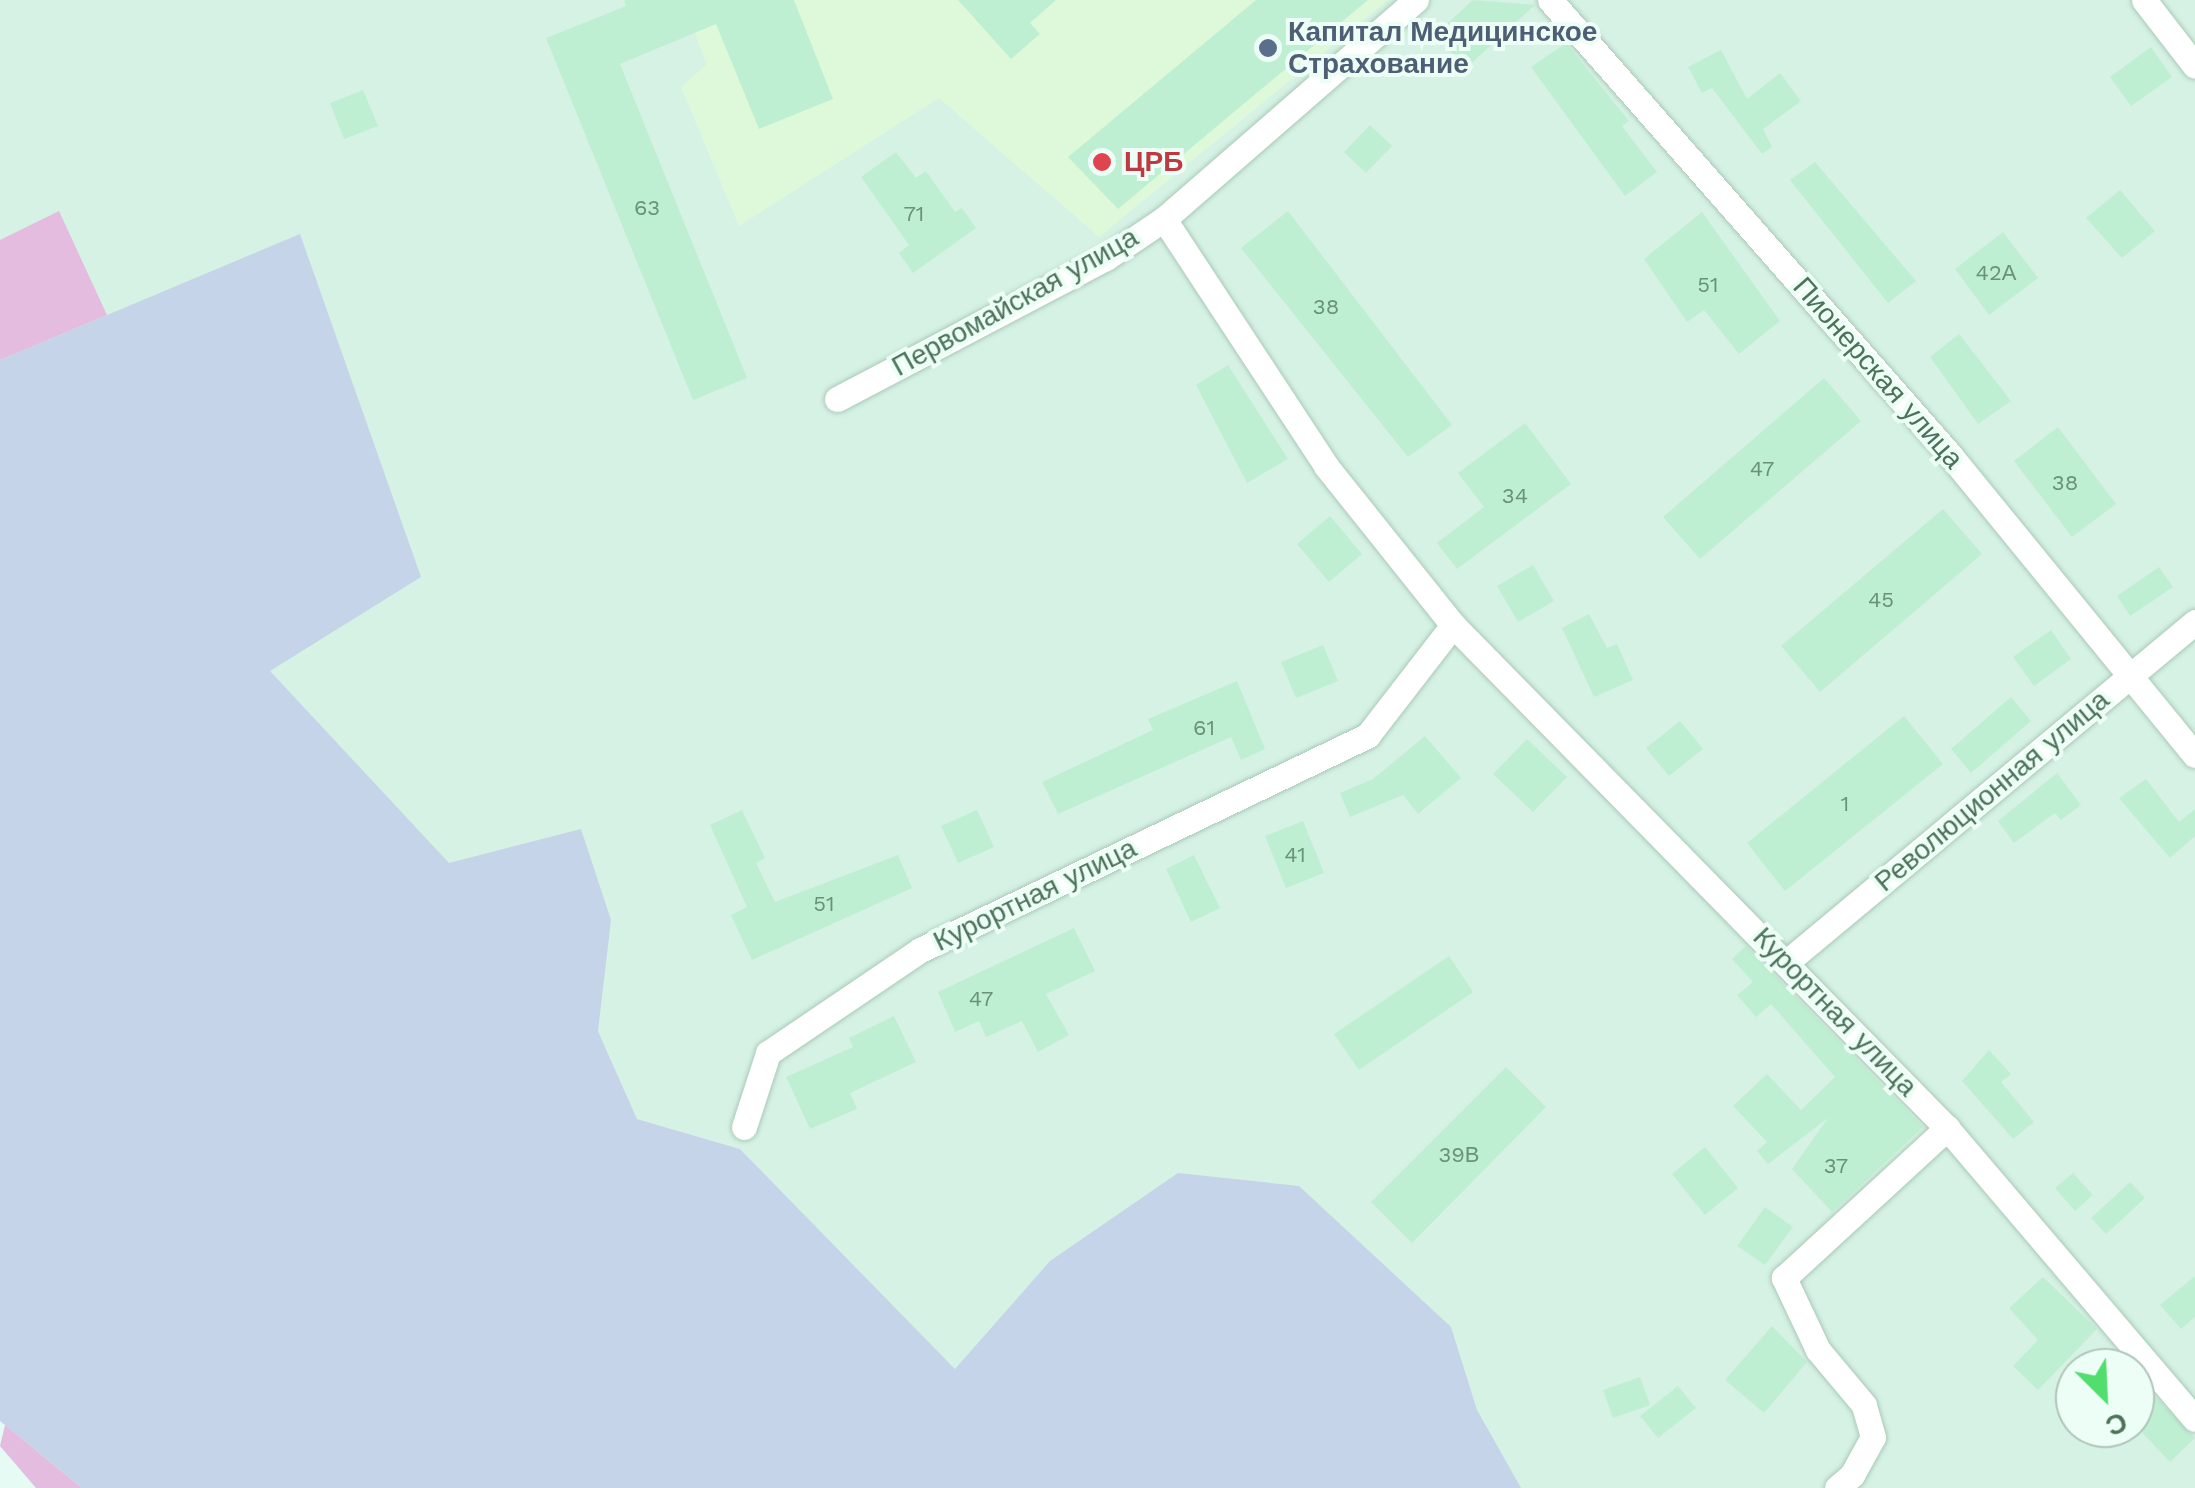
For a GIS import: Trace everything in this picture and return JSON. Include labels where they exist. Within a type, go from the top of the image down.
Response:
[{"type":"street","name":"Первомайская улица","points":[[837,399],[1106,258],[1164,218],[1416,0]]},
{"type":"street","name":"Пионерская улица","points":[[1550,0],[1950,455],[2195,755]]},
{"type":"street","points":[[2144,0],[2195,66]]},
{"type":"street","name":"Курортная улица","points":[[1164,218],[1326,466],[1453,625],[1788,961],[1946,1128],[2195,1419]]},
{"type":"street","name":"Революционная улица","points":[[1788,961],[2195,622]]},
{"type":"street","name":"Курортная улица","points":[[744,1127],[768,1054],[920,950],[1368,735],[1453,625]]},
{"type":"street","points":[[1837,1488],[1852,1476],[1872,1436],[1864,1405],[1818,1350],[1784,1278],[1946,1128]]},
{"type":"shaded area","points":[[0,0],[2195,0],[2195,1488],[1117,1488],[955,1369],[740,1149],[637,1119],[598,1031],[0,720]]},
{"type":"shaded area","name":"ЦРБ","points":[[682,0],[1388,0],[1099,237],[939,98],[739,226],[681,87],[707,64]]},
{"type":"shaded area","points":[[59,211],[107,315],[0,360],[0,240]]},
{"type":"shaded area","points":[[300,234],[421,577],[270,671],[449,863],[581,829],[611,920],[598,1031],[637,1119],[740,1149],[955,1369],[1050,1261],[1178,1173],[1299,1186],[1451,1327],[1477,1410],[1521,1488],[82,1488],[0,1421],[0,360]]},
{"type":"shaded area","points":[[5,1425],[82,1488],[36,1488],[0,1446]]},
{"type":"building","points":[[624,0],[794,0],[833,99],[759,129],[716,24],[620,64],[747,378],[693,400],[546,38],[626,6]]},
{"type":"building","points":[[958,0],[1056,0],[1030,23],[1040,34],[1011,59]]},
{"type":"building","points":[[1256,0],[1368,0],[1118,209],[1068,157]]},
{"type":"building","points":[[1473,0],[1535,5],[1466,68],[1435,35]]},
{"type":"building","points":[[1566,43],[1629,121],[1622,126],[1657,172],[1625,196],[1531,67]]},
{"type":"building","points":[[2151,47],[2172,77],[2131,106],[2110,77]]},
{"type":"building","points":[[1721,50],[1747,99],[1780,73],[1801,101],[1763,129],[1772,147],[1762,154],[1712,88],[1702,93],[1688,67]]},
{"type":"building","points":[[363,90],[378,126],[344,139],[330,103]]},
{"type":"building","points":[[1370,125],[1392,146],[1366,173],[1344,152]]},
{"type":"building","points":[[896,152],[916,178],[926,171],[955,212],[962,208],[976,228],[913,273],[899,253],[909,245],[861,177]]},
{"type":"building","points":[[1815,162],[1916,281],[1888,303],[1790,180]]},
{"type":"building","points":[[2120,190],[2155,231],[2122,258],[2086,218]]},
{"type":"building","points":[[1288,211],[1452,425],[1408,457],[1241,248]]},
{"type":"building","points":[[1702,212],[1780,321],[1739,354],[1704,310],[1687,322],[1644,259]]},
{"type":"building","points":[[2003,232],[2038,278],[1989,315],[1955,269]]},
{"type":"building","points":[[1959,334],[2011,401],[1978,424],[1930,357]]},
{"type":"building","points":[[1228,365],[1288,459],[1247,483],[1196,385]]},
{"type":"building","points":[[1824,378],[1861,421],[1700,559],[1663,517]]},
{"type":"building","points":[[1525,423],[1571,484],[1457,569],[1437,543],[1484,507],[1458,473]]},
{"type":"building","points":[[2058,427],[2116,504],[2072,537],[2014,461]]},
{"type":"building","points":[[1943,509],[1982,554],[1820,692],[1781,646]]},
{"type":"building","points":[[1330,516],[1362,554],[1329,582],[1297,544]]},
{"type":"building","points":[[1533,565],[1554,601],[1518,622],[1497,586]]},
{"type":"building","points":[[2159,567],[2173,587],[2130,616],[2117,596]]},
{"type":"building","points":[[1589,614],[1607,648],[1617,644],[1633,680],[1594,697],[1562,628]]},
{"type":"building","points":[[2051,630],[2071,659],[2034,686],[2013,657]]},
{"type":"building","points":[[1323,645],[1338,681],[1296,698],[1281,662]]},
{"type":"building","points":[[1237,681],[1265,749],[1241,760],[1231,737],[1058,814],[1042,782],[1153,730],[1148,719]]},
{"type":"building","points":[[2011,697],[2031,721],[1971,773],[1951,749]]},
{"type":"building","points":[[1904,716],[1943,764],[1785,891],[1747,843]]},
{"type":"building","points":[[1680,721],[1703,749],[1669,776],[1646,748]]},
{"type":"building","points":[[1425,736],[1461,778],[1418,814],[1403,795],[1350,817],[1340,793],[1373,779]]},
{"type":"building","points":[[1527,739],[1567,777],[1533,812],[1493,774]]},
{"type":"building","points":[[2057,773],[2081,805],[2061,820],[2055,813],[2014,843],[1998,821]]},
{"type":"building","points":[[2146,779],[2179,822],[2195,809],[2195,836],[2170,858],[2119,798]]},
{"type":"building","points":[[742,810],[765,858],[756,863],[775,902],[898,855],[912,888],[752,960],[731,915],[747,907],[710,825]]},
{"type":"building","points":[[977,810],[994,847],[958,863],[941,826]]},
{"type":"building","points":[[1303,821],[1324,873],[1286,888],[1265,836]]},
{"type":"building","points":[[1194,855],[1220,908],[1191,922],[1166,869]]},
{"type":"building","points":[[1074,928],[1095,971],[1046,994],[1069,1035],[1038,1052],[1022,1021],[986,1037],[979,1021],[955,1032],[938,992]]},
{"type":"building","points":[[1746,946],[1923,1127],[1832,1212],[1792,1169],[1828,1118],[1768,1164],[1757,1151],[1767,1142],[1733,1106],[1767,1074],[1801,1110],[1835,1077],[1771,1004],[1756,1017],[1737,995],[1753,982],[1732,959]]},
{"type":"building","points":[[1449,956],[1473,992],[1359,1070],[1334,1034]]},
{"type":"building","points":[[894,1016],[916,1062],[850,1093],[857,1109],[810,1129],[786,1077],[853,1047],[849,1038]]},
{"type":"building","points":[[1989,1050],[2011,1074],[2001,1082],[2034,1122],[2013,1139],[1962,1081]]},
{"type":"building","points":[[1506,1067],[1546,1107],[1412,1243],[1371,1202]]},
{"type":"building","points":[[1705,1147],[1738,1188],[1705,1215],[1672,1174]]},
{"type":"building","points":[[2073,1173],[2093,1195],[2075,1211],[2055,1188]]},
{"type":"building","points":[[2130,1182],[2145,1198],[2106,1234],[2091,1218]]},
{"type":"building","points":[[1765,1207],[1793,1227],[1765,1265],[1737,1246]]},
{"type":"building","points":[[2195,1276],[2195,1317],[2181,1329],[2160,1305]]},
{"type":"building","points":[[2043,1277],[2097,1329],[2079,1348],[2055,1348],[2055,1372],[2038,1390],[2013,1366],[2038,1340],[2009,1308]]},
{"type":"building","points":[[1772,1326],[1807,1362],[1764,1413],[1725,1380]]},
{"type":"building","points":[[1640,1377],[1650,1405],[1613,1418],[1603,1390]]},
{"type":"building","points":[[1678,1386],[1696,1408],[1658,1438],[1640,1416]]},
{"type":"building","points":[[2155,1397],[2195,1438],[2170,1462],[2155,1446]]},
{"type":"place","name":"Капитал Медицинское Страхование","points":[[1268,48]]},
{"type":"place","name":"ЦРБ","points":[[1102,162]]}]
